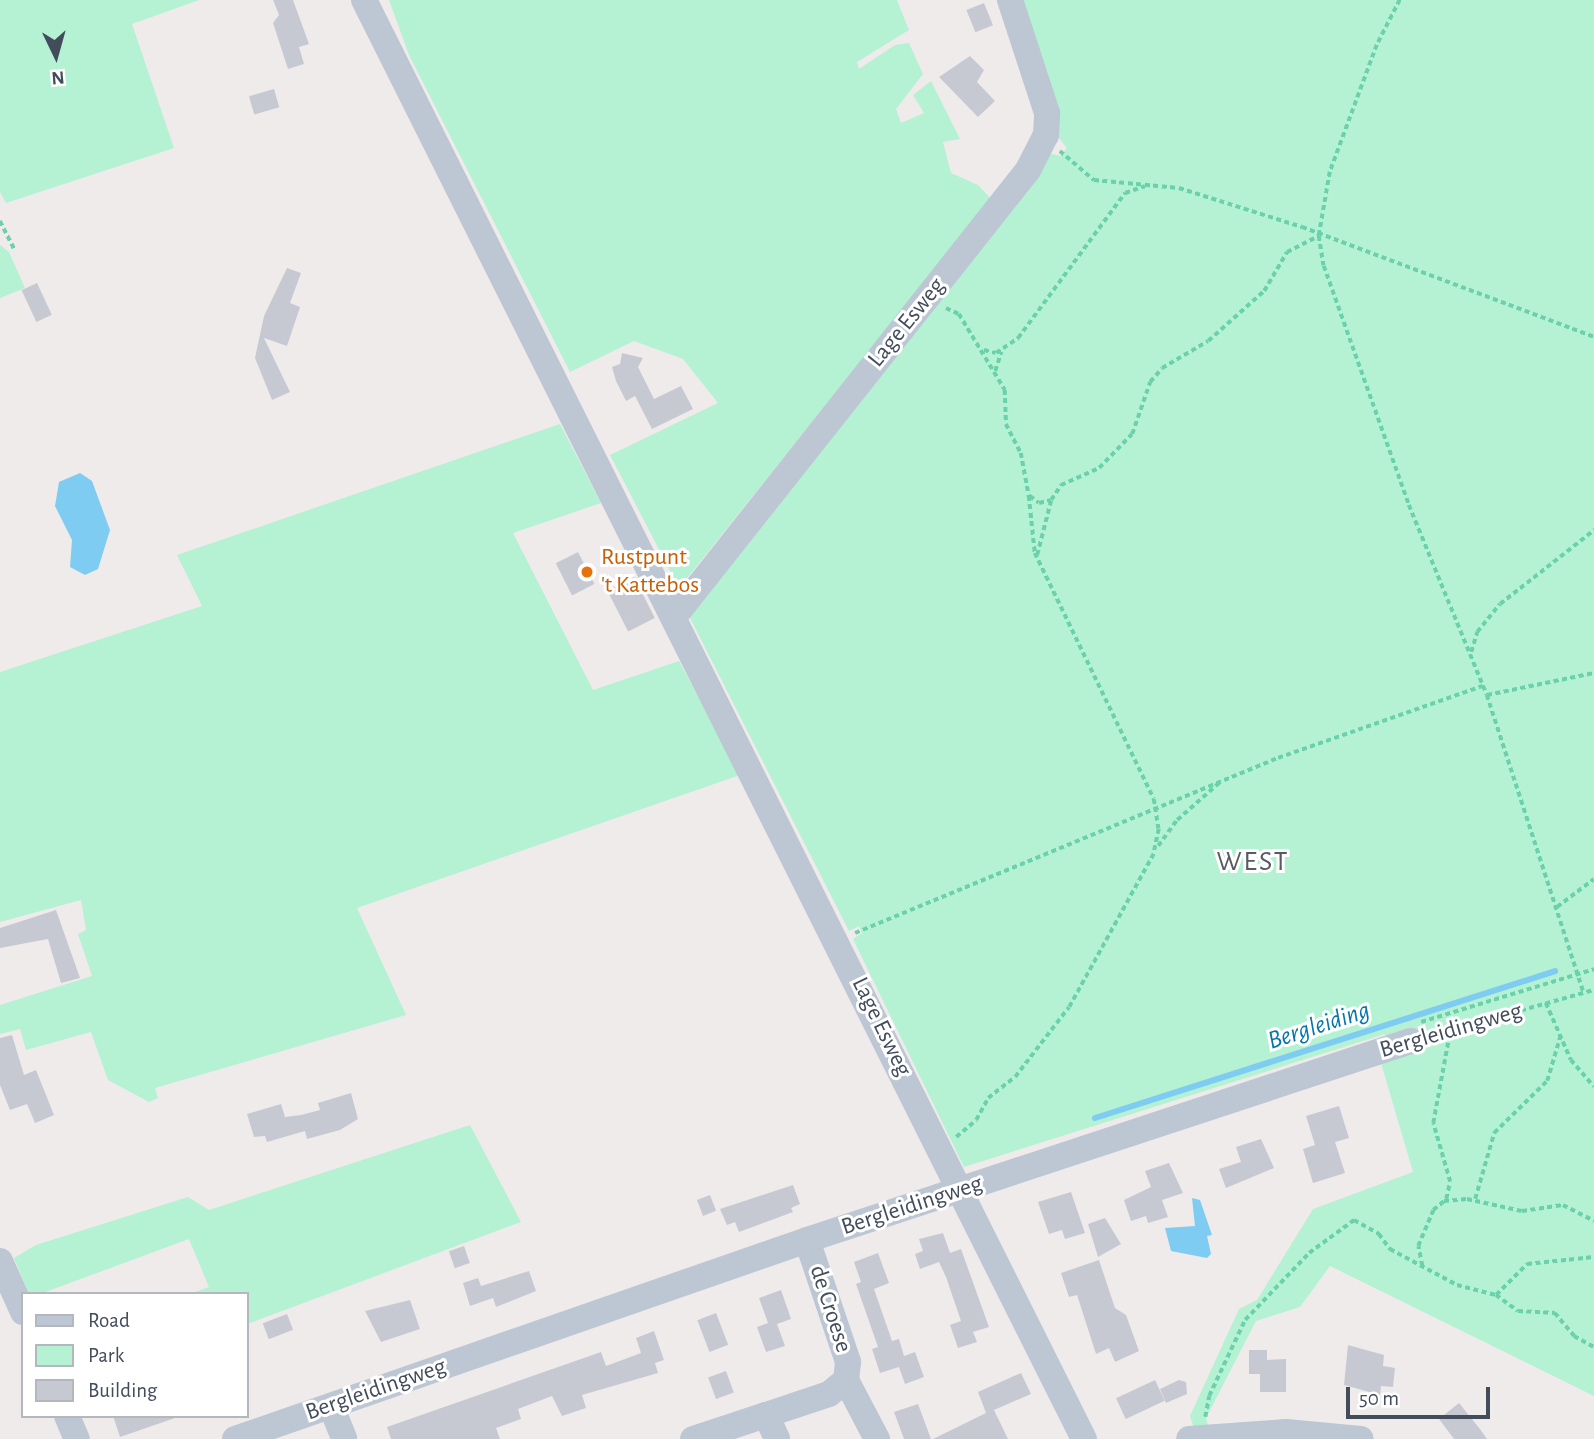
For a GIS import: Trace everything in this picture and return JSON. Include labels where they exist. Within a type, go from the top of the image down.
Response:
[{"type":"street","name":"Lage Esweg","points":[[364,0],[839,944],[1084,1439]]},
{"type":"street","points":[[1010,0],[1041,84],[1046,135]]},
{"type":"street","name":"Lage Esweg","points":[[674,617],[1028,170],[1046,135]]},
{"type":"street","name":"Bergleidingweg","points":[[235,1439],[807,1240],[1410,1041]]},
{"type":"street","name":"de Croese","points":[[807,1240],[848,1362],[846,1380],[877,1439]]},
{"type":"street","points":[[0,1261],[21,1308]]},
{"type":"street","name":"de Croese","points":[[693,1439],[771,1427],[829,1394],[846,1380]]},
{"type":"street","points":[[331,1406],[344,1439]]},
{"type":"street","points":[[68,1418],[77,1439]]},
{"type":"street","points":[[1198,1438],[1286,1432],[1361,1439]]},
{"type":"path","points":[[1401,0],[1377,45],[1330,172],[1319,236],[1346,334],[1487,695],[1584,993]]},
{"type":"path","points":[[1046,135],[1088,178],[1179,188],[1319,236],[1594,337]]},
{"type":"path","points":[[1120,183],[1125,193]]},
{"type":"path","points":[[995,372],[1002,351],[1018,338],[1125,193],[1151,185]]},
{"type":"path","points":[[0,221],[15,250]]},
{"type":"path","points":[[1037,557],[1051,499],[1061,485],[1099,468],[1132,434],[1150,382],[1162,368],[1208,341],[1264,291],[1287,252],[1319,236]]},
{"type":"path","points":[[926,299],[959,314],[1005,390],[1006,424],[1021,453],[1029,496],[1030,537],[1157,810],[1154,853]]},
{"type":"path","points":[[982,348],[1002,351]]},
{"type":"path","points":[[1029,496],[1039,503],[1051,499]]},
{"type":"path","points":[[1471,654],[1477,632],[1526,578],[1594,530]]},
{"type":"path","points":[[1461,631],[1477,632]]},
{"type":"path","points":[[1487,695],[1594,673]]},
{"type":"path","points":[[839,944],[952,888],[1157,810],[1224,779],[1483,686]]},
{"type":"path","points":[[941,1149],[1015,1077],[1069,1007],[1154,853],[1177,820],[1224,779]]},
{"type":"path","points":[[1557,907],[1594,879]]},
{"type":"path","name":"Bergleidingweg","points":[[1410,1041],[1594,990]]},
{"type":"path","points":[[1546,1003],[1570,1060],[1594,1086]]},
{"type":"path","points":[[1406,1258],[1417,1251],[1433,1210],[1444,1201],[1450,1182],[1433,1123],[1450,1030]]},
{"type":"path","points":[[1475,1200],[1494,1133],[1542,1087],[1560,1037]]},
{"type":"path","points":[[1444,1201],[1475,1200],[1522,1211],[1563,1205],[1594,1221]]},
{"type":"path","points":[[1198,1438],[1209,1396],[1245,1320],[1309,1254],[1354,1220],[1423,1268],[1496,1295],[1518,1311],[1555,1313],[1574,1336],[1594,1347]]},
{"type":"path","points":[[1417,1251],[1423,1268]]},
{"type":"path","points":[[1496,1295],[1527,1264],[1594,1257]]},
{"type":"green space","points":[[0,0],[199,0],[132,24],[174,148],[6,203],[0,192]]},
{"type":"green space","points":[[389,0],[897,0],[909,30],[857,62],[859,69],[895,45],[909,43],[923,74],[896,109],[901,123],[924,113],[913,95],[931,81],[960,139],[943,142],[951,173],[978,185],[991,199],[679,588],[610,455],[718,403],[683,359],[634,341],[570,372],[409,55]]},
{"type":"green space","points":[[1016,0],[1594,0],[1594,1396],[1330,1266],[1300,1307],[1256,1321],[1206,1418],[1210,1433],[1196,1434],[1190,1416],[1239,1309],[1257,1300],[1313,1209],[1413,1172],[1381,1063],[1392,1060],[1385,1034],[964,1167],[853,939],[862,933],[859,926],[849,931],[689,616],[1049,153],[1060,156],[1067,148],[1055,133]]},
{"type":"green space","points":[[0,245],[9,252],[25,288],[0,298]]},
{"type":"green space","points":[[560,424],[601,503],[513,533],[593,690],[679,661],[740,775],[357,908],[406,1015],[155,1088],[158,1098],[149,1102],[108,1080],[91,1032],[26,1050],[20,1029],[0,1034],[0,1005],[92,976],[78,934],[86,930],[81,900],[0,922],[0,672],[202,606],[177,555]]},
{"type":"green space","points":[[470,1125],[521,1222],[248,1324],[248,1292],[195,1292],[209,1287],[189,1239],[45,1292],[28,1292],[14,1258],[36,1245],[188,1197],[209,1210]]},
{"type":"water","points":[[80,473],[92,481],[110,530],[98,569],[85,575],[70,567],[72,540],[55,506],[59,482]]},
{"type":"water","points":[[1192,1198],[1200,1200],[1212,1235],[1207,1236],[1211,1254],[1207,1258],[1171,1251],[1165,1228],[1195,1226]]},
{"type":"building","points":[[273,0],[293,0],[309,44],[299,47],[304,64],[288,69],[273,23],[279,15]]},
{"type":"building","points":[[984,3],[993,25],[975,32],[966,10]]},
{"type":"building","points":[[970,56],[984,70],[977,82],[995,101],[978,117],[939,77]]},
{"type":"building","points":[[274,89],[279,107],[254,114],[249,96]]},
{"type":"building","points":[[287,268],[301,273],[290,303],[300,307],[287,346],[264,338],[290,392],[272,400],[255,358],[264,316]]},
{"type":"building","points":[[37,283],[52,315],[36,322],[22,290]]},
{"type":"building","points":[[622,353],[643,358],[638,367],[654,399],[681,386],[693,409],[652,429],[635,396],[626,401],[616,381],[612,367],[620,364]]},
{"type":"building","points":[[578,552],[594,584],[572,595],[556,563]]},
{"type":"building","points":[[634,577],[655,618],[628,632],[607,591]]},
{"type":"building","points":[[56,910],[80,978],[61,983],[48,939],[0,948],[0,928]]},
{"type":"building","points":[[12,1035],[24,1075],[36,1070],[54,1115],[35,1123],[27,1104],[10,1110],[0,1085],[0,1038]]},
{"type":"building","points":[[351,1093],[358,1119],[340,1130],[307,1139],[305,1131],[267,1142],[265,1136],[254,1137],[247,1114],[281,1104],[285,1117],[301,1115],[320,1110],[318,1103]]},
{"type":"building","points":[[1339,1106],[1349,1138],[1335,1142],[1345,1173],[1313,1183],[1303,1149],[1315,1145],[1306,1116]]},
{"type":"building","points":[[1261,1139],[1274,1168],[1226,1188],[1219,1169],[1241,1162],[1236,1147]]},
{"type":"building","points":[[1169,1163],[1183,1193],[1162,1200],[1168,1217],[1148,1223],[1146,1216],[1131,1221],[1124,1200],[1151,1187],[1145,1171]]},
{"type":"building","points":[[793,1185],[800,1204],[791,1208],[793,1212],[739,1232],[735,1222],[727,1225],[720,1209]]},
{"type":"building","points":[[1071,1192],[1085,1233],[1065,1239],[1062,1230],[1049,1234],[1038,1202]]},
{"type":"building","points":[[710,1195],[716,1211],[703,1216],[697,1200]]},
{"type":"building","points":[[1105,1218],[1121,1244],[1098,1257],[1088,1224]]},
{"type":"building","points":[[943,1233],[950,1253],[961,1249],[989,1327],[973,1332],[977,1342],[958,1348],[950,1325],[961,1321],[946,1277],[939,1262],[920,1269],[915,1254],[923,1251],[919,1239]]},
{"type":"building","points":[[464,1246],[470,1263],[455,1268],[449,1251]]},
{"type":"building","points":[[878,1253],[889,1283],[874,1289],[892,1341],[899,1339],[904,1356],[915,1352],[924,1377],[905,1384],[899,1367],[880,1373],[872,1349],[878,1347],[856,1284],[861,1282],[854,1262]]},
{"type":"building","points":[[1099,1260],[1115,1308],[1126,1315],[1139,1351],[1115,1362],[1109,1348],[1096,1354],[1077,1295],[1069,1297],[1061,1273]]},
{"type":"building","points":[[529,1271],[536,1291],[496,1307],[493,1298],[470,1306],[463,1283],[478,1278],[481,1286]]},
{"type":"building","points":[[781,1290],[791,1319],[777,1324],[785,1346],[766,1352],[757,1327],[768,1323],[759,1298]]},
{"type":"building","points":[[410,1300],[420,1329],[381,1342],[365,1311]]},
{"type":"building","points":[[716,1313],[728,1345],[710,1352],[697,1320]]},
{"type":"building","points":[[287,1314],[293,1330],[269,1339],[263,1323]]},
{"type":"building","points":[[654,1331],[664,1360],[655,1363],[658,1373],[582,1395],[586,1408],[562,1416],[552,1396],[518,1409],[521,1419],[496,1428],[500,1439],[391,1439],[387,1427],[601,1352],[606,1366],[641,1353],[636,1338]]},
{"type":"building","points":[[1348,1345],[1384,1355],[1383,1366],[1395,1368],[1393,1387],[1381,1386],[1380,1395],[1344,1385]]},
{"type":"building","points":[[1249,1350],[1267,1350],[1267,1360],[1286,1359],[1286,1392],[1260,1392],[1260,1374],[1249,1374]]},
{"type":"building","points":[[726,1371],[734,1393],[716,1399],[708,1377]]},
{"type":"building","points":[[1021,1373],[1031,1394],[994,1410],[1008,1439],[933,1439],[986,1413],[978,1392]]},
{"type":"building","points":[[1155,1380],[1165,1401],[1126,1419],[1116,1398]]},
{"type":"building","points":[[1179,1380],[1186,1382],[1187,1394],[1166,1403],[1160,1389]]},
{"type":"building","points":[[1459,1403],[1487,1439],[1454,1439],[1439,1419]]},
{"type":"building","points":[[918,1404],[931,1439],[904,1439],[894,1412]]},
{"type":"building","points":[[114,1418],[175,1418],[120,1437]]},
{"type":"waterway","name":"Bergleiding","points":[[1095,1118],[1555,971]]},
{"type":"place","name":"Rustpunt 't Kattebos","points":[[587,572]]},
{"type":"district","name":"WEST","points":[[1253,862]]}]
